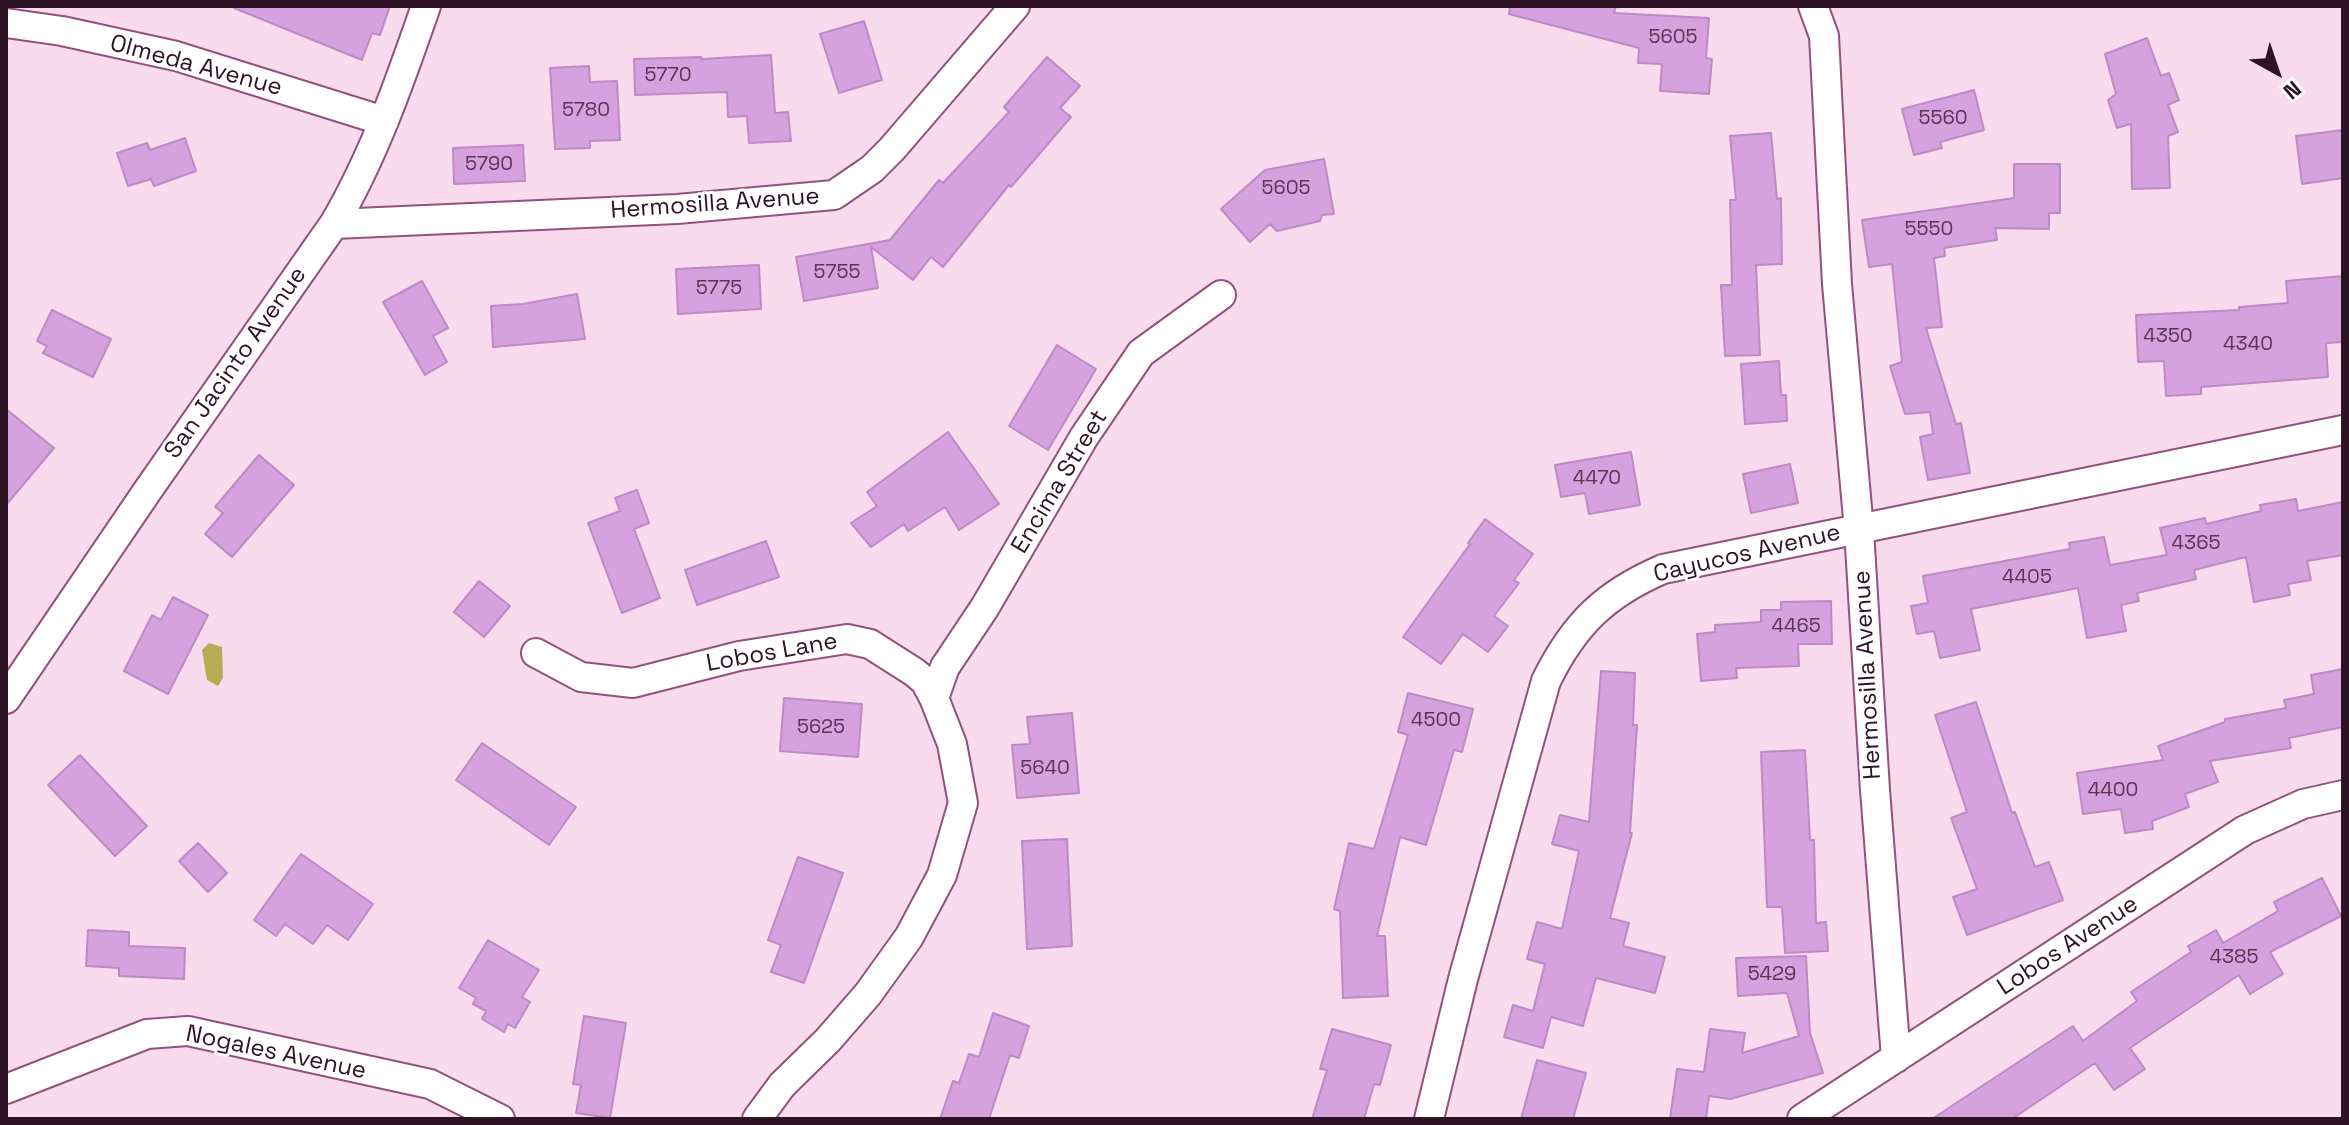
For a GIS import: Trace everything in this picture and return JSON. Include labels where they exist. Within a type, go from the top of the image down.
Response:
[{"type":"street","name":"San Jacinto Avenue","points":[[6,699],[334,224],[358,182],[384,121],[426,6]]},
{"type":"street","name":"Hermosilla Avenue","points":[[334,224],[677,209],[834,195],[872,169],[892,149],[1015,6]]},
{"type":"street","name":"Hermosilla Avenue","points":[[1813,6],[1824,36],[1837,284],[1859,530],[1896,1058]]},
{"type":"street","name":"Olmeda Avenue","points":[[6,23],[62,31],[176,56],[384,121]]},
{"type":"street","name":"Encima Street","points":[[934,698],[945,667],[985,607],[1084,437],[1141,353],[1221,295]]},
{"type":"street","name":"Cayucos Avenue","points":[[1429,1119],[1463,979],[1546,681],[1561,651],[1581,624],[1604,601],[1632,582],[1663,569],[2343,430]]},
{"type":"street","name":"Lobos Lane","points":[[536,653],[581,677],[633,683],[739,656],[847,639],[870,644],[914,672],[925,681],[934,698],[952,744],[963,803],[942,875],[909,937],[868,994],[828,1040],[782,1085],[757,1119]]},
{"type":"street","name":"Lobos Avenue","points":[[1802,1119],[2245,830],[2303,804],[2343,795]]},
{"type":"street","name":"Nogales Avenue","points":[[6,1089],[147,1034],[188,1031],[430,1084],[500,1119]]},
{"type":"shaded area","points":[[209,643],[222,647],[223,678],[218,686],[207,680],[202,650]]},
{"type":"building","points":[[234,6],[390,6],[380,35],[372,33],[362,60]]},
{"type":"building","points":[[1510,6],[1616,6],[1614,13],[1709,18],[1706,58],[1712,59],[1709,94],[1660,91],[1662,64],[1638,63],[1639,48],[1509,14]]},
{"type":"building","points":[[864,21],[882,80],[839,93],[820,34]]},
{"type":"building","points":[[2147,38],[2161,76],[2169,73],[2179,100],[2168,105],[2178,132],[2168,136],[2170,188],[2132,189],[2131,124],[2117,128],[2108,100],[2116,94],[2105,54]]},
{"type":"building","points":[[771,55],[775,113],[788,112],[791,141],[749,143],[747,116],[728,117],[727,92],[635,95],[634,59]]},
{"type":"building","points":[[1047,57],[1080,86],[1060,108],[1071,117],[1011,187],[1009,185],[943,267],[931,257],[913,280],[871,247],[878,288],[804,301],[796,257],[890,240],[939,180],[943,183],[1009,112],[1004,107]]},
{"type":"building","points":[[589,66],[590,82],[617,81],[620,140],[590,141],[590,148],[555,149],[550,68]]},
{"type":"building","points":[[1974,90],[1984,130],[1940,142],[1942,148],[1914,155],[1902,109]]},
{"type":"building","points":[[2343,130],[2343,178],[2302,184],[2296,136]]},
{"type":"building","points":[[1771,133],[1777,199],[1781,198],[1782,264],[1756,265],[1760,355],[1725,356],[1721,285],[1732,285],[1730,200],[1736,200],[1730,136]]},
{"type":"building","points":[[185,138],[196,171],[154,186],[151,179],[128,186],[117,153],[147,143],[150,150]]},
{"type":"building","points":[[523,145],[525,181],[454,184],[453,148]]},
{"type":"building","points":[[1324,159],[1334,214],[1322,215],[1320,221],[1277,231],[1270,224],[1250,242],[1221,209],[1265,170]]},
{"type":"building","points":[[2014,164],[2060,164],[2060,213],[2049,213],[2049,229],[1995,228],[1997,240],[1944,248],[1945,256],[1934,258],[1942,327],[1926,328],[1956,424],[1961,423],[1970,473],[1928,480],[1920,437],[1933,434],[1930,412],[1905,414],[1890,366],[1902,362],[1892,264],[1869,267],[1862,220],[2014,198]]},
{"type":"building","points":[[759,265],[761,309],[678,314],[676,269]]},
{"type":"building","points":[[2343,276],[2343,342],[2326,343],[2328,377],[2201,387],[2201,394],[2166,396],[2164,361],[2138,362],[2136,315],[2239,310],[2239,307],[2288,303],[2286,281]]},
{"type":"building","points":[[422,281],[448,328],[433,336],[447,362],[425,375],[383,302]]},
{"type":"building","points":[[577,294],[585,339],[493,347],[491,306],[523,304]]},
{"type":"building","points":[[52,310],[111,339],[93,377],[43,353],[47,346],[37,341]]},
{"type":"building","points":[[1057,345],[1096,369],[1048,450],[1009,426]]},
{"type":"building","points":[[1779,361],[1781,395],[1786,395],[1787,421],[1745,424],[1741,364]]},
{"type":"building","points":[[6,409],[54,448],[6,505]]},
{"type":"building","points":[[948,432],[999,504],[959,530],[945,507],[908,531],[904,524],[871,547],[851,523],[877,506],[867,492]]},
{"type":"building","points":[[1631,452],[1640,505],[1589,514],[1585,493],[1561,497],[1555,465]]},
{"type":"building","points":[[259,455],[294,485],[232,557],[205,534],[223,513],[215,507]]},
{"type":"building","points":[[1790,464],[1798,503],[1751,513],[1743,474]]},
{"type":"building","points":[[637,490],[649,523],[634,529],[660,598],[622,613],[588,523],[620,511],[615,498]]},
{"type":"building","points":[[2296,499],[2298,511],[2343,502],[2343,555],[2307,561],[2311,580],[2288,584],[2290,595],[2254,602],[2246,557],[2194,570],[2196,579],[2137,593],[2139,601],[2121,605],[2126,631],[2087,638],[2078,588],[1971,609],[1980,650],[1940,658],[1934,631],[1917,634],[1911,606],[1928,603],[1923,576],[2070,549],[2069,543],[2104,537],[2110,565],[2167,555],[2160,528],[2205,518],[2206,524],[2261,511],[2260,505]]},
{"type":"building","points":[[1485,519],[1533,554],[1514,580],[1519,583],[1494,616],[1508,626],[1488,652],[1463,634],[1441,664],[1403,637]]},
{"type":"building","points":[[766,541],[779,577],[697,605],[685,570]]},
{"type":"building","points":[[479,581],[510,606],[484,637],[454,612]]},
{"type":"building","points":[[173,597],[208,615],[168,694],[124,671],[152,615],[161,620]]},
{"type":"building","points":[[1831,601],[1832,644],[1798,644],[1799,666],[1736,668],[1737,678],[1701,681],[1697,634],[1715,632],[1715,625],[1761,622],[1761,610],[1781,610],[1781,602]]},
{"type":"building","points":[[2343,669],[2343,727],[2289,738],[2291,748],[2210,761],[2218,782],[2185,794],[2189,807],[2152,821],[2153,829],[2125,833],[2121,809],[2083,814],[2077,773],[2163,760],[2158,746],[2225,722],[2225,719],[2286,708],[2284,700],[2314,694],[2311,675]]},
{"type":"building","points":[[1601,671],[1635,673],[1633,725],[1637,725],[1632,833],[1610,918],[1629,923],[1623,946],[1665,957],[1655,993],[1596,978],[1583,1026],[1551,1017],[1543,1048],[1504,1037],[1513,1005],[1533,1011],[1545,964],[1527,959],[1537,922],[1562,929],[1579,851],[1552,844],[1560,815],[1589,822]]},
{"type":"building","points":[[1408,693],[1473,709],[1462,752],[1454,750],[1426,845],[1400,837],[1377,936],[1385,936],[1388,996],[1343,998],[1340,911],[1334,909],[1349,843],[1374,849],[1408,735],[1398,732]]},
{"type":"building","points":[[784,698],[862,704],[858,757],[780,751]]},
{"type":"building","points":[[1976,702],[2012,813],[2015,812],[2035,867],[2049,862],[2063,900],[1967,935],[1953,897],[1977,889],[1951,818],[1967,812],[1935,715]]},
{"type":"building","points":[[1072,713],[1079,793],[1017,798],[1012,745],[1030,744],[1027,717]]},
{"type":"building","points":[[482,743],[576,807],[549,845],[456,780]]},
{"type":"building","points":[[1805,750],[1810,840],[1814,840],[1816,923],[1826,922],[1828,951],[1785,953],[1782,907],[1767,907],[1761,752]]},
{"type":"building","points":[[80,755],[147,826],[115,856],[48,785]]},
{"type":"building","points":[[1067,839],[1072,946],[1027,949],[1022,841]]},
{"type":"building","points":[[198,843],[227,873],[208,892],[179,861]]},
{"type":"building","points":[[301,854],[373,904],[348,940],[327,925],[313,944],[285,924],[276,936],[254,920]]},
{"type":"building","points":[[798,857],[843,873],[804,983],[771,972],[781,945],[768,940]]},
{"type":"building","points":[[2322,878],[2341,916],[2270,952],[2283,974],[2250,994],[2239,975],[2130,1048],[2145,1069],[2114,1090],[2095,1063],[2012,1119],[1932,1119],[2073,1026],[2083,1041],[2137,1001],[2131,992],[2191,952],[2188,946],[2216,930],[2223,943],[2278,911],[2274,902]]},
{"type":"building","points":[[88,930],[129,932],[129,946],[185,948],[184,979],[119,976],[119,968],[86,966]]},
{"type":"building","points":[[488,940],[539,970],[522,997],[530,1002],[515,1028],[508,1024],[504,1032],[482,1019],[486,1011],[473,1004],[476,998],[459,988]]},
{"type":"building","points":[[1806,956],[1810,1033],[1823,1073],[1730,1099],[1709,1096],[1706,1119],[1670,1119],[1677,1069],[1704,1072],[1710,1029],[1745,1033],[1742,1053],[1799,1036],[1787,993],[1738,996],[1736,958]]},
{"type":"building","points":[[993,1013],[1029,1026],[1019,1058],[1010,1055],[989,1119],[940,1119],[953,1081],[959,1083],[969,1054],[979,1057]]},
{"type":"building","points":[[584,1016],[626,1023],[610,1118],[576,1113],[581,1085],[573,1084]]},
{"type":"building","points":[[1332,1029],[1391,1045],[1380,1085],[1374,1084],[1364,1119],[1312,1119],[1327,1070],[1320,1069]]},
{"type":"building","points":[[1537,1060],[1586,1073],[1573,1119],[1521,1119]]}]
